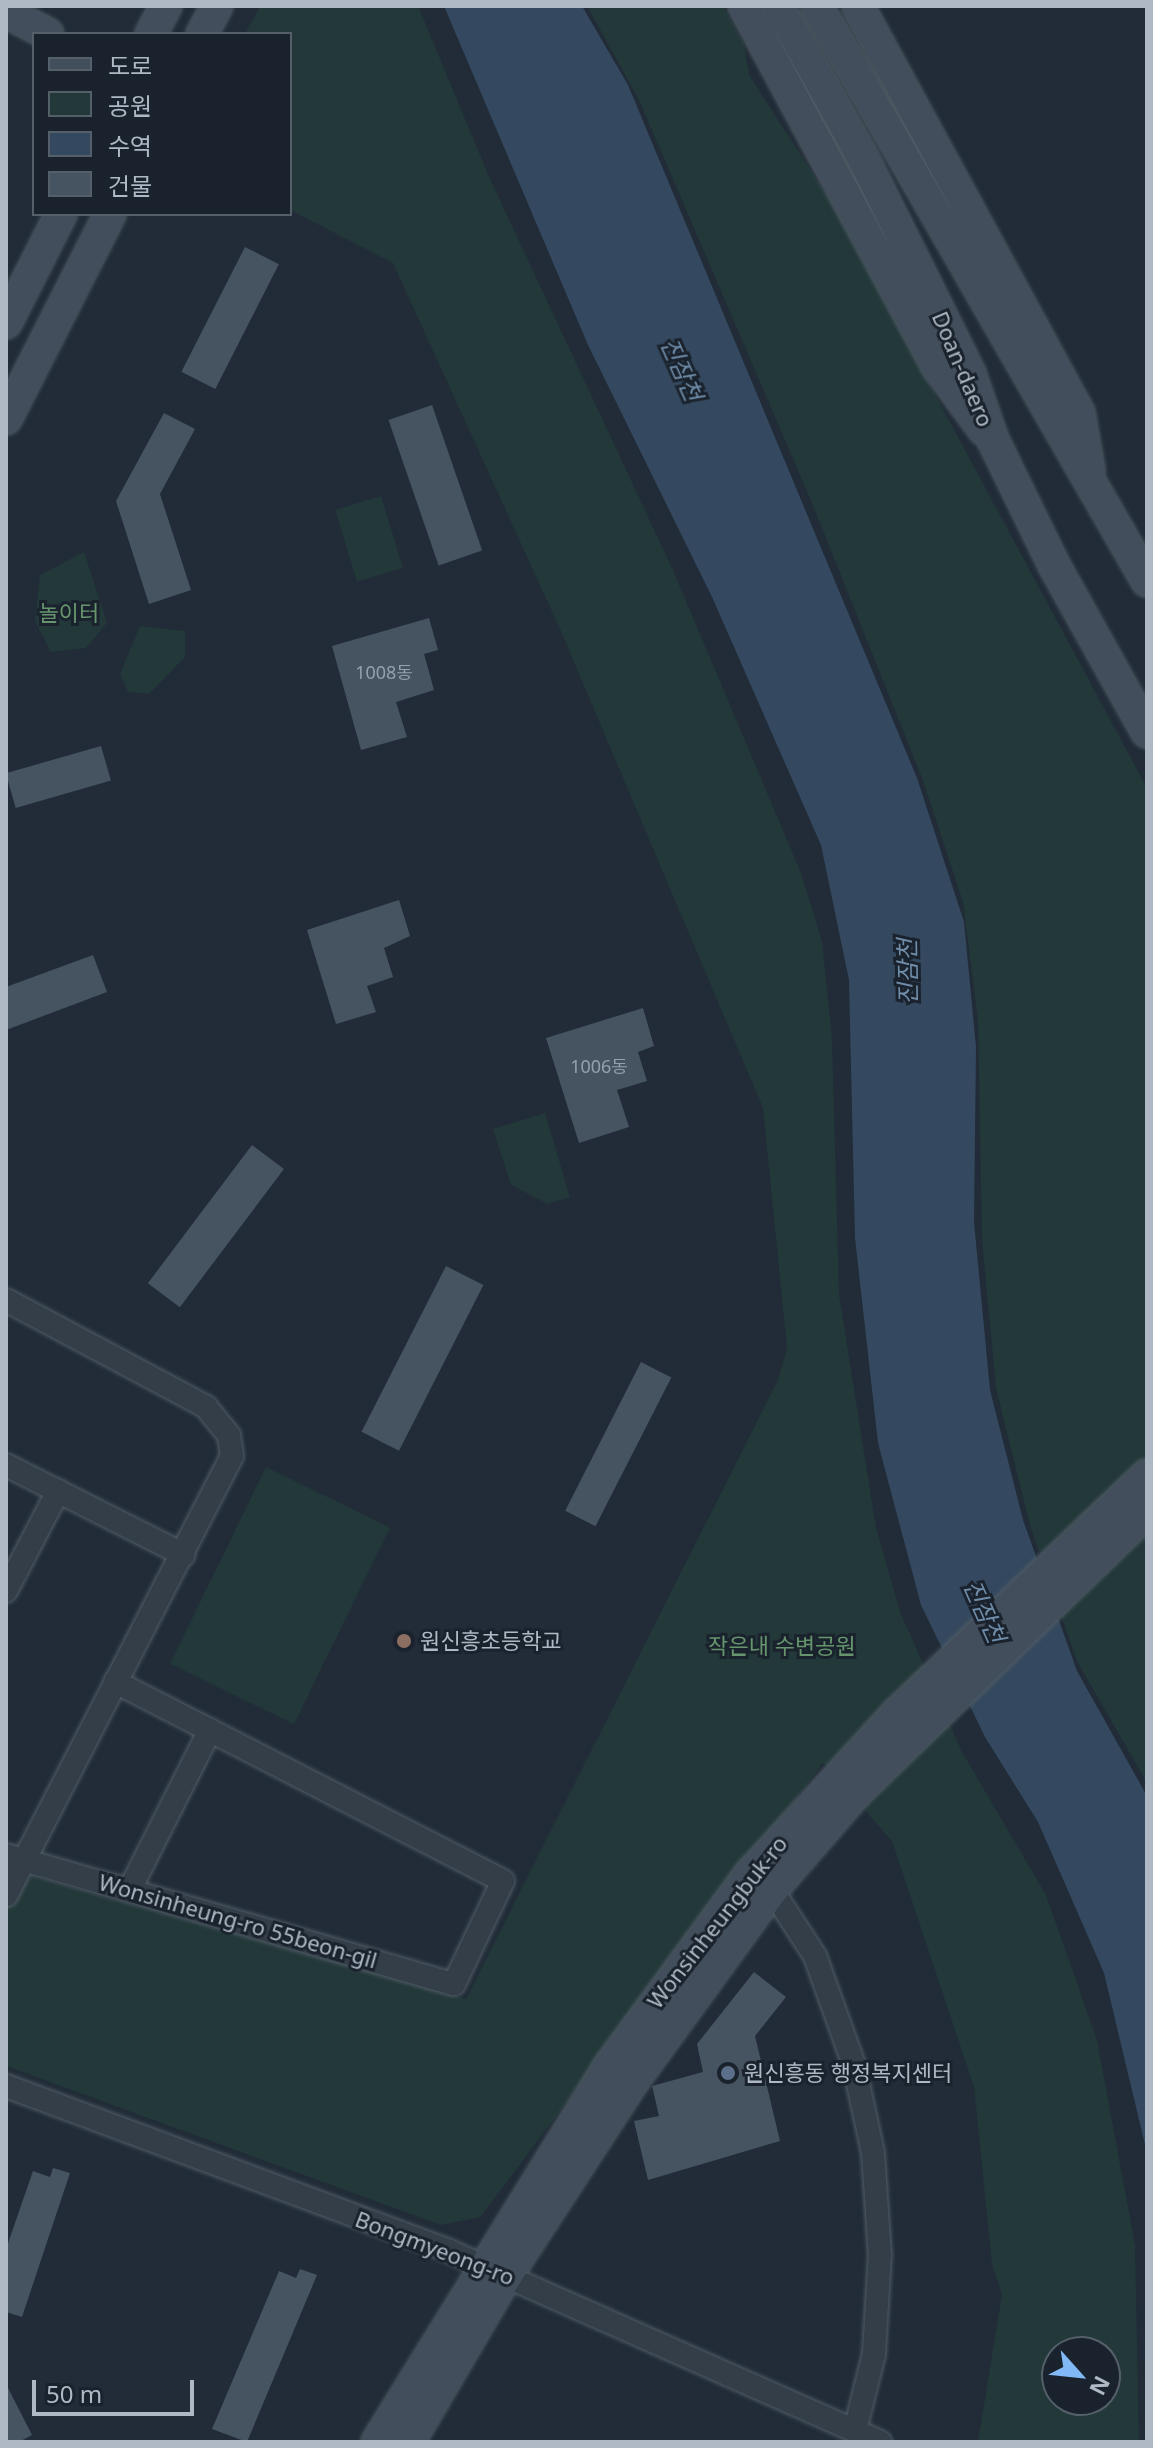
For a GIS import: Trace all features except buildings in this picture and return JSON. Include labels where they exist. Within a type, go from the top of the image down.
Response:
[{"type":"street","points":[[152,32],[166,6]]},
{"type":"street","points":[[203,32],[217,6]]},
{"type":"street","points":[[744,6],[937,366],[962,407],[993,440]]},
{"type":"street","name":"Doan-daero","points":[[778,6],[876,185],[970,374],[993,440],[1147,732]]},
{"type":"street","points":[[817,6],[1147,581]]},
{"type":"street","points":[[858,6],[1079,413],[1093,491]]},
{"type":"street","points":[[6,12],[44,32]]},
{"type":"street","points":[[6,323],[60,216]]},
{"type":"street","points":[[6,419],[109,216]]},
{"type":"street","points":[[6,1895],[14,1858],[184,1555],[232,1456],[220,1419],[9,1310]]},
{"type":"street","points":[[6,1465],[184,1555]]},
{"type":"street","name":"Wonsinheungbuk-ro","points":[[377,2442],[495,2270],[772,1890],[1098,1539],[1147,1475]]},
{"type":"street","points":[[6,1591],[58,1491]]},
{"type":"street","name":"Wonsinheungbuk-ro","points":[[409,2442],[495,2270],[610,2065],[750,1874],[897,1713],[1098,1539],[1147,1512]]},
{"type":"street","points":[[115,1682],[210,1730],[130,1889]]},
{"type":"street","name":"Wonsinheung-ro 55beon-gil","points":[[14,1858],[454,1984],[503,1881],[210,1730]]},
{"type":"street","points":[[772,1890],[815,1956],[854,2065],[873,2153],[880,2255],[874,2354],[855,2430]]},
{"type":"street","name":"Bongmyeong-ro","points":[[6,2086],[495,2270],[880,2442]]},
{"type":"green space","name":"작은내 수변공원","points":[[260,6],[418,6],[490,179],[672,568],[801,873],[822,941],[832,1039],[839,1294],[876,1528],[900,1612],[962,1752],[1046,1895],[1097,2040],[1135,2245],[1139,2442],[978,2442],[1002,2294],[992,2264],[974,2087],[892,1841],[823,1763],[480,2217],[441,2225],[6,2066],[6,1869],[466,1999],[778,1380],[787,1348],[763,1108],[560,629],[393,263],[292,211],[292,32],[246,32]]},
{"type":"green space","points":[[587,6],[723,6],[744,44],[749,75],[833,205],[1147,788],[1147,1783],[1077,1661],[1030,1525],[996,1388],[982,1240],[978,1019],[963,902],[922,778],[812,503],[639,100]]},
{"type":"green space","points":[[381,496],[403,568],[357,582],[335,510]]},
{"type":"green space","name":"놀이터","points":[[84,552],[107,623],[86,648],[51,652],[35,620],[40,575]]},
{"type":"green space","points":[[140,626],[185,631],[185,657],[149,694],[128,692],[120,674]]},
{"type":"green space","points":[[545,1113],[570,1197],[548,1204],[511,1185],[493,1129]]},
{"type":"green space","points":[[266,1467],[390,1527],[294,1724],[170,1664]]},
{"type":"water","name":"진잠천","points":[[444,6],[582,6],[628,85],[917,778],[964,922],[976,1047],[974,1222],[990,1390],[1023,1520],[1077,1671],[1147,1796],[1147,2153],[1104,1973],[1038,1822],[985,1737],[921,1605],[878,1443],[855,1238],[849,980],[821,845],[712,597],[588,345]]},
{"type":"place","name":"원신흥초등학교","points":[[404,1641]]},
{"type":"place","name":"원신흥동 행정복지센터","points":[[728,2073]]}]
